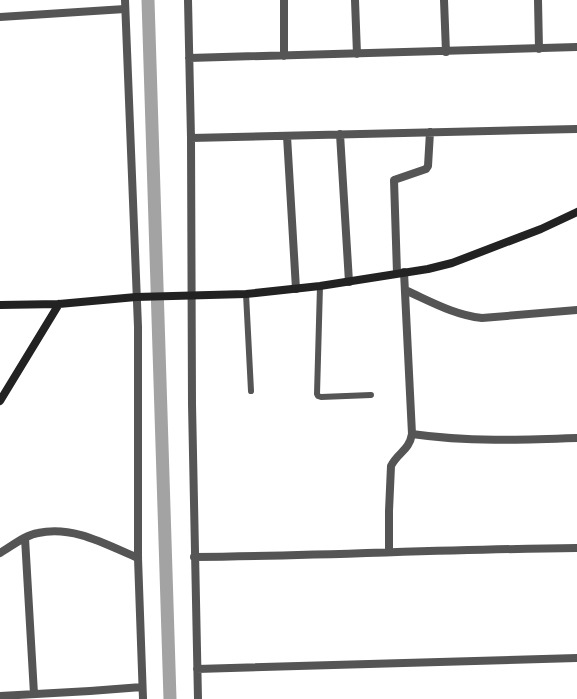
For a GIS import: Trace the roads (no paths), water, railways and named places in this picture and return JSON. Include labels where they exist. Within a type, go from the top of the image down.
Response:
[{"type":"street","points":[[125,0],[138,377],[138,558],[142,699]]},
{"type":"street","points":[[188,0],[191,138],[194,557],[198,699]]},
{"type":"street","points":[[284,0],[284,56]]},
{"type":"street","points":[[355,0],[357,54]]},
{"type":"street","points":[[444,0],[446,52]]},
{"type":"street","points":[[538,0],[539,49]]},
{"type":"street","points":[[0,17],[125,9]]},
{"type":"street","points":[[189,58],[446,52],[577,47]]},
{"type":"street","points":[[191,138],[577,129]]},
{"type":"street","points":[[389,552],[391,466],[393,461],[408,446],[412,434],[405,290],[401,273],[394,180],[426,169],[428,166],[430,132]]},
{"type":"street","points":[[340,134],[349,282]]},
{"type":"street","points":[[287,136],[296,289]]},
{"type":"street","points":[[0,305],[59,304],[136,297],[246,294],[349,282],[452,263],[541,229],[577,212]]},
{"type":"street","points":[[405,290],[455,313],[468,317],[482,318],[577,310]]},
{"type":"street","points":[[0,401],[59,304]]},
{"type":"street","points":[[412,434],[438,438],[472,440],[577,438]]},
{"type":"street","points":[[0,553],[37,533],[52,531],[70,532],[88,537],[138,558]]},
{"type":"street","points":[[26,538],[34,694]]},
{"type":"street","points":[[194,557],[577,548]]},
{"type":"street","points":[[197,669],[577,658]]},
{"type":"street","points":[[0,696],[142,687]]},
{"type":"lane","points":[[320,286],[317,394],[318,396],[371,395]]},
{"type":"lane","points":[[246,294],[251,391]]},
{"type":"waterway","points":[[148,0],[170,699]]}]
